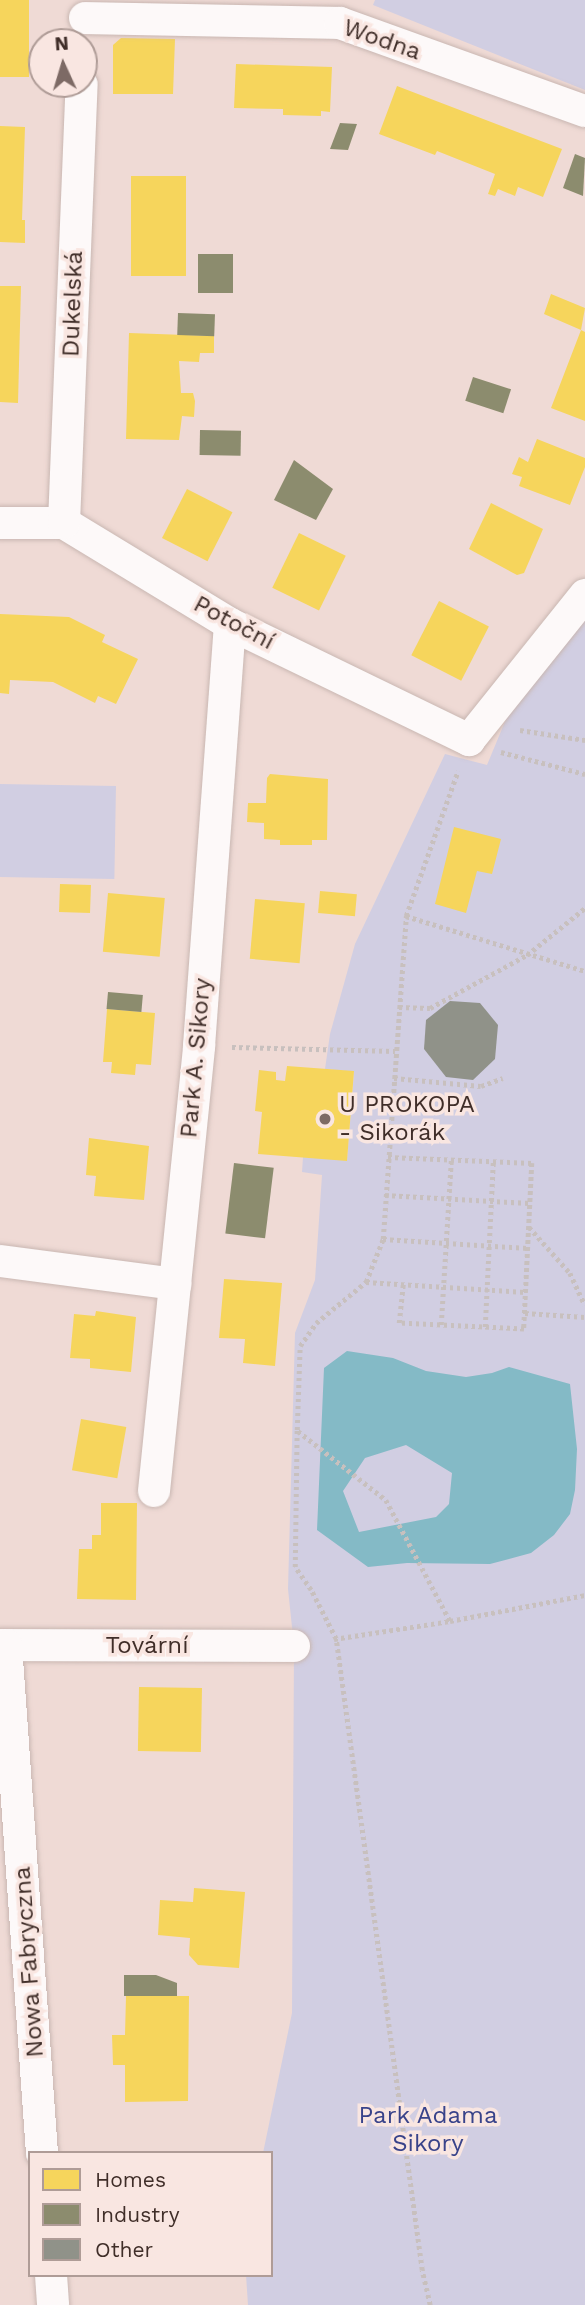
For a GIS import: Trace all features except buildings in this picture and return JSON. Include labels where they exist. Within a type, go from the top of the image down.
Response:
[{"type":"street","name":"Wodna","points":[[85,21],[340,23],[585,111]]},
{"type":"street","name":"Dukelská","points":[[64,523],[81,98]]},
{"type":"street","points":[[0,523],[64,523]]},
{"type":"street","name":"Potoční","points":[[64,523],[230,624],[475,731]]},
{"type":"street","points":[[475,731],[585,595]]},
{"type":"street","name":"Park A. Sikory","points":[[154,1491],[199,1046],[230,624]]},
{"type":"street","points":[[0,1261],[175,1284]]},
{"type":"street","name":"Tovární","points":[[3,1645],[294,1646]]},
{"type":"street","name":"Nowa Fabryczna","points":[[3,1645],[42,2151]]},
{"type":"street","points":[[51,2277],[53,2305]]},
{"type":"path","points":[[475,731],[585,740]]},
{"type":"path","points":[[475,731],[487,748],[585,774]]},
{"type":"path","points":[[430,2305],[422,2270],[336,1639],[312,1590],[295,1567],[297,1430],[300,1346],[316,1324],[366,1282],[383,1239],[407,916],[475,731]]},
{"type":"path","points":[[399,1007],[430,1008],[527,955],[585,908]]},
{"type":"path","points":[[407,916],[585,971]]},
{"type":"path","points":[[199,1046],[395,1051]]},
{"type":"path","points":[[394,1079],[481,1086],[503,1078]]},
{"type":"path","points":[[388,1157],[532,1163],[524,1329],[399,1323],[402,1284]]},
{"type":"path","points":[[442,1325],[450,1160]]},
{"type":"path","points":[[485,1327],[493,1161]]},
{"type":"path","points":[[385,1195],[530,1203]]},
{"type":"path","points":[[529,1227],[570,1273],[585,1305]]},
{"type":"path","points":[[383,1239],[528,1248]]},
{"type":"path","points":[[366,1282],[526,1292]]},
{"type":"path","points":[[525,1313],[585,1317]]},
{"type":"path","points":[[297,1430],[386,1500],[397,1516],[450,1622]]},
{"type":"path","points":[[294,1646],[450,1622],[585,1595]]},
{"type":"green space","points":[[375,0],[585,0],[585,90],[373,5]]},
{"type":"green space","name":"Park Adama Sikory","points":[[585,617],[585,2305],[248,2305],[246,2277],[273,2277],[273,2151],[263,2151],[292,2013],[294,1646],[288,1589],[295,1333],[315,1280],[322,1175],[302,1172],[303,1157],[347,1160],[354,1072],[325,1069],[330,1034],[355,944],[445,754],[487,765],[511,707]]},
{"type":"green space","points":[[0,784],[116,786],[114,879],[0,877]]},
{"type":"water","points":[[347,1351],[393,1358],[426,1371],[466,1377],[509,1367],[570,1384],[577,1449],[575,1490],[570,1514],[554,1535],[531,1553],[490,1564],[407,1563],[368,1567],[317,1530],[324,1368]],"holes":[[[406,1445],[452,1473],[449,1504],[436,1517],[359,1532],[343,1491],[365,1458]]]},
{"type":"place","name":"U PROKOPA - Sikorák","points":[[325,1119]]}]
